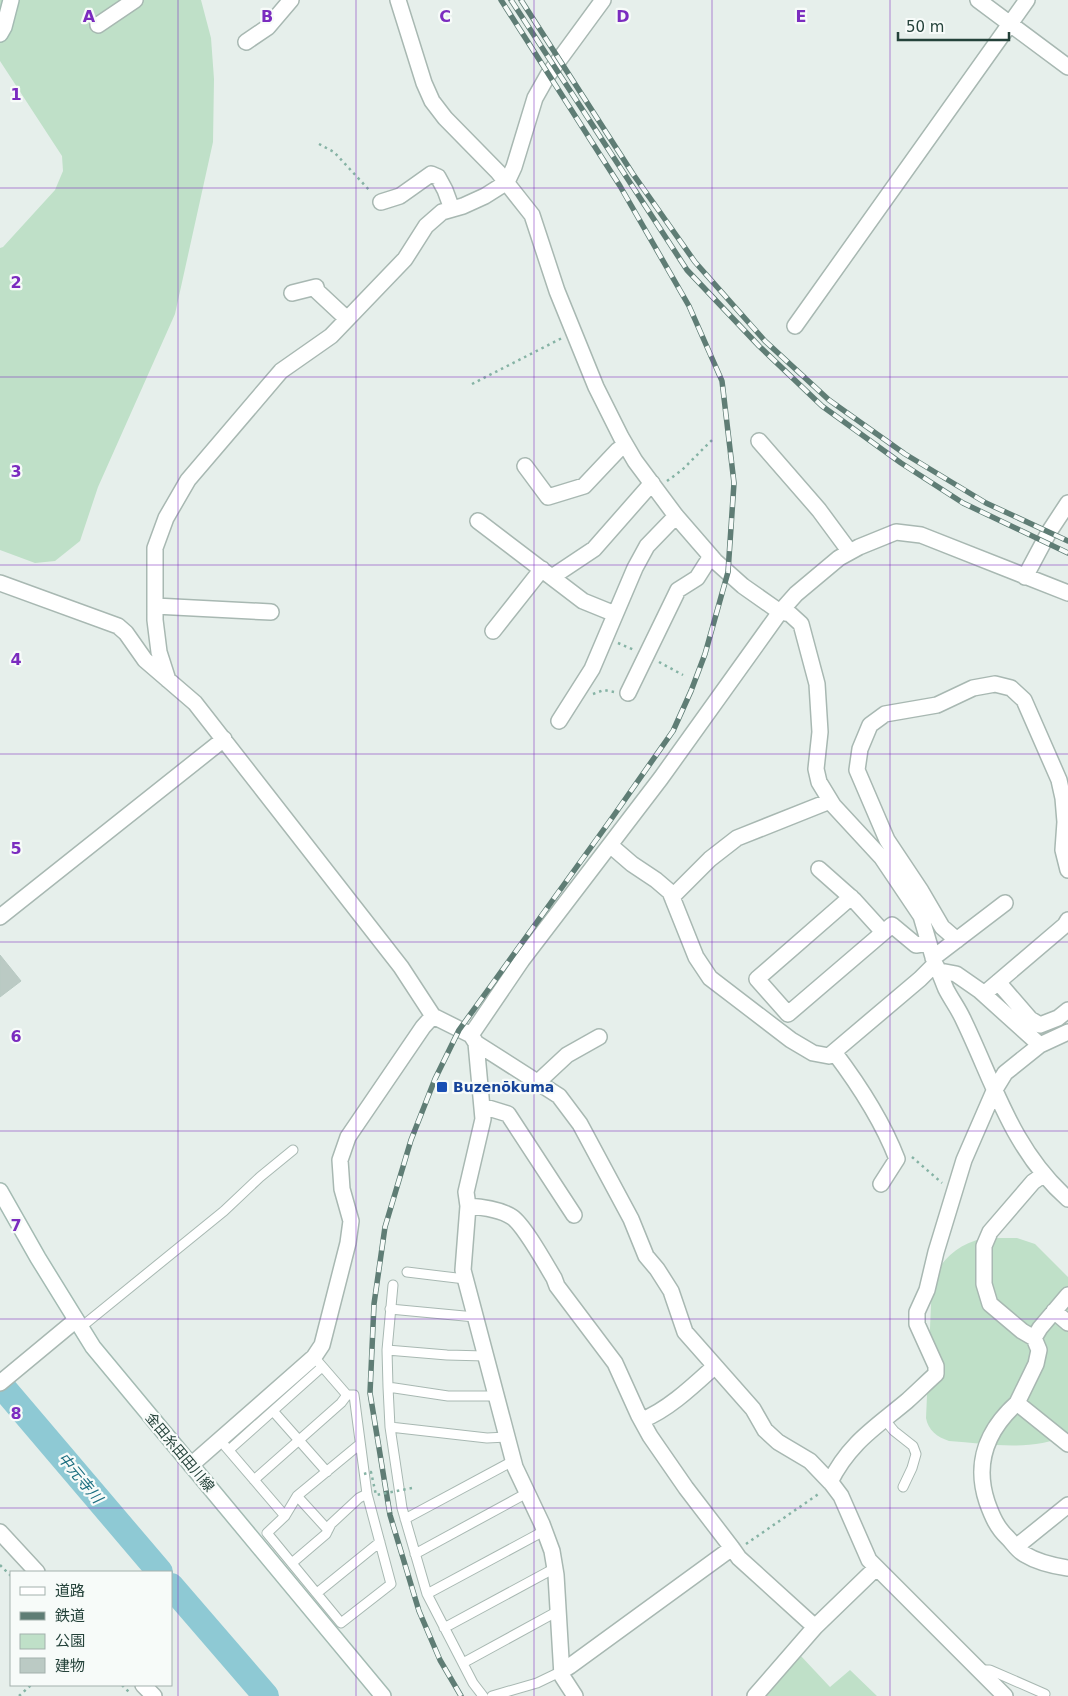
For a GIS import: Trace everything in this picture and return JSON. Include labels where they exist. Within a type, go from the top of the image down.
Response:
[{"type":"street","points":[[0,34],[4,27],[11,0]]},
{"type":"street","points":[[98,25],[135,0]]},
{"type":"street","points":[[246,42],[268,27],[291,0]]},
{"type":"street","points":[[398,0],[424,83],[432,101],[445,118],[507,182],[532,216],[557,291],[596,387],[635,462],[676,516],[711,556],[743,586],[780,612],[790,614],[801,624],[818,684],[820,732],[816,769],[818,782],[830,801],[882,858],[921,916],[936,964],[946,988],[963,1018],[1009,1122],[1043,1174],[1068,1199]]},
{"type":"street","points":[[168,680],[159,652],[155,620],[155,548],[166,518],[188,480],[281,372],[331,336],[404,259],[426,226],[442,212],[485,196],[507,182],[514,167],[535,98],[548,74],[603,0]]},
{"type":"street","points":[[978,0],[1068,67]]},
{"type":"street","points":[[795,326],[1027,0]]},
{"type":"street","points":[[381,202],[400,196],[431,174],[438,176],[452,209]]},
{"type":"street","points":[[292,293],[316,286],[318,291],[347,319]]},
{"type":"street","points":[[758,441],[819,510],[850,552]]},
{"type":"street","points":[[525,466],[548,497],[584,486],[625,444]]},
{"type":"street","points":[[493,631],[547,573],[594,549],[654,486]]},
{"type":"street","points":[[1025,577],[1046,537],[1068,504]]},
{"type":"street","points":[[559,722],[592,669],[635,568],[647,546],[676,516]]},
{"type":"street","points":[[478,520],[583,601],[615,614]]},
{"type":"street","points":[[575,1696],[562,1676],[555,1568],[552,1551],[513,1461],[463,1270],[468,1206],[466,1192],[483,1119],[473,1039],[522,960],[661,778],[780,612],[796,594],[839,558],[896,532],[921,535],[1068,593]]},
{"type":"street","points":[[628,694],[678,590],[697,578],[711,556]]},
{"type":"street","points":[[0,583],[118,626],[126,633],[145,660],[195,703],[401,967],[434,1016],[473,1039],[559,1096],[580,1124],[619,1200],[631,1219],[646,1256],[657,1269],[670,1291],[685,1332],[753,1409],[765,1430],[778,1442],[810,1461],[842,1496],[869,1560],[876,1568],[1005,1696]]},
{"type":"street","points":[[155,606],[271,612]]},
{"type":"street","points":[[957,940],[942,927],[922,891],[886,840],[857,770],[860,749],[870,725],[885,714],[937,705],[973,688],[995,684],[1011,688],[1024,700],[1059,780],[1065,822],[1063,850],[1068,870]]},
{"type":"street","points":[[0,916],[224,740]]},
{"type":"street","points":[[672,898],[710,859],[737,838],[830,801]]},
{"type":"street","points":[[610,845],[670,892],[696,956],[710,978],[791,1040],[813,1053],[829,1056],[920,979],[957,940],[1005,903]]},
{"type":"street","points":[[820,869],[851,897],[883,932]]},
{"type":"street","points":[[851,897],[756,979],[788,1014],[892,925],[916,945],[929,943]]},
{"type":"street","points":[[984,994],[1065,925],[1068,920]]},
{"type":"street","points":[[936,964],[956,974],[984,994],[1040,1045]]},
{"type":"street","points":[[998,982],[1030,1019],[1040,1025],[1058,1018],[1068,1010]]},
{"type":"street","points":[[191,1465],[224,1445],[318,1362],[348,1243],[350,1221],[342,1189],[340,1160],[342,1152],[348,1137],[422,1027],[434,1016]]},
{"type":"street","points":[[831,1483],[836,1470],[857,1442],[936,1374],[936,1366],[917,1324],[917,1312],[927,1290],[936,1252],[964,1160],[994,1091],[1006,1073],[1040,1045],[1068,1032]]},
{"type":"street","points":[[538,1082],[566,1055],[599,1036]]},
{"type":"street","points":[[834,1052],[883,1127],[897,1158],[881,1184]]},
{"type":"street","points":[[482,1106],[508,1114],[574,1215]]},
{"type":"street","points":[[1043,1174],[1033,1182],[990,1232],[984,1246],[984,1284],[990,1304],[1022,1331],[1034,1338],[1039,1350],[1036,1364],[1017,1403],[1007,1412],[990,1436],[983,1456],[981,1476],[992,1518],[1016,1547],[1024,1554],[1052,1565],[1068,1568]]},
{"type":"street","name":"金田糸田田川線","points":[[0,1191],[74,1325],[383,1696]]},
{"type":"street","points":[[468,1206],[482,1207],[504,1214],[513,1218],[520,1225],[558,1286],[615,1363],[650,1436],[681,1481],[733,1550],[816,1628]]},
{"type":"street","points":[[1034,1338],[1068,1295]]},
{"type":"street","points":[[1054,1311],[1068,1322]]},
{"type":"street","points":[[0,1383],[74,1325]]},
{"type":"street","points":[[642,1420],[650,1417],[693,1386],[714,1366]]},
{"type":"street","points":[[1017,1403],[1068,1444]]},
{"type":"street","points":[[1016,1547],[1068,1505]]},
{"type":"street","points":[[0,1532],[36,1571]]},
{"type":"street","points":[[562,1671],[733,1550]]},
{"type":"street","points":[[755,1696],[816,1628],[876,1568]]},
{"type":"street","points":[[144,1686],[154,1696]]},
{"type":"lane","points":[[74,1325],[224,1211],[260,1177],[293,1150]]},
{"type":"lane","points":[[407,1272],[465,1279]]},
{"type":"lane","points":[[393,1285],[387,1350],[388,1387],[390,1427],[402,1508],[427,1594],[462,1663],[483,1696]]},
{"type":"lane","points":[[390,1309],[475,1317]]},
{"type":"lane","points":[[387,1350],[486,1356]]},
{"type":"lane","points":[[285,1516],[224,1445],[273,1411],[318,1362],[347,1395],[354,1395],[367,1494],[391,1584],[342,1623],[267,1533],[285,1516],[297,1496],[360,1444]]},
{"type":"lane","points":[[388,1387],[448,1396],[496,1396]]},
{"type":"lane","points":[[254,1480],[341,1403],[347,1395]]},
{"type":"lane","points":[[273,1411],[327,1472]]},
{"type":"lane","points":[[884,1419],[894,1431],[913,1446],[916,1454],[903,1487]]},
{"type":"lane","points":[[390,1427],[487,1438],[506,1436]]},
{"type":"lane","points":[[405,1519],[513,1461]]},
{"type":"lane","points":[[415,1554],[526,1493]]},
{"type":"lane","points":[[292,1564],[326,1534],[331,1524],[359,1498],[367,1494]]},
{"type":"lane","points":[[297,1496],[328,1530]]},
{"type":"lane","points":[[427,1594],[544,1531]]},
{"type":"lane","points":[[317,1593],[380,1542]]},
{"type":"lane","points":[[444,1628],[555,1568]]},
{"type":"lane","points":[[462,1663],[558,1611]]},
{"type":"lane","points":[[980,1670],[990,1670],[1045,1694]]},
{"type":"lane","points":[[492,1696],[537,1683],[562,1671]]},
{"type":"path","points":[[319,144],[334,152],[381,202]]},
{"type":"path","points":[[472,384],[574,332]]},
{"type":"path","points":[[654,486],[682,470],[713,439]]},
{"type":"path","points":[[605,637],[683,674]]},
{"type":"path","points":[[580,688],[594,694],[604,690],[628,694]]},
{"type":"path","points":[[893,1149],[904,1150],[954,1193]]},
{"type":"path","points":[[364,1474],[371,1472],[376,1495],[412,1488]]},
{"type":"path","points":[[733,1550],[831,1483]]},
{"type":"path","points":[[0,1565],[10,1575]]},
{"type":"path","points":[[19,1696],[30,1686]]},
{"type":"path","points":[[123,1686],[133,1696]]},
{"type":"green space","points":[[0,0],[201,0],[211,38],[214,79],[213,142],[175,314],[98,487],[80,541],[55,561],[35,563],[0,550],[0,248],[55,190],[63,171],[62,156],[0,61]]},
{"type":"green space","points":[[983,1238],[1017,1238],[1035,1244],[1068,1277],[1068,1435],[1039,1444],[1025,1445],[994,1445],[949,1441],[934,1432],[927,1422],[932,1283],[940,1266],[951,1254],[966,1244]]},
{"type":"green space","points":[[800,1655],[830,1687],[850,1670],[877,1696],[764,1696]]},
{"type":"building","points":[[0,955],[21,981],[0,997]]},
{"type":"waterway","name":"中元寺川","points":[[0,1384],[159,1571]]},
{"type":"waterway","name":"中元寺川","points":[[172,1587],[266,1696]]},
{"type":"railway","points":[[461,1696],[440,1660],[419,1611],[390,1515],[370,1393],[374,1304],[385,1227],[411,1140],[435,1079],[459,1030],[673,731],[705,654],[728,572],[734,483],[722,381],[689,306],[620,186],[501,0]]},
{"type":"railway","points":[[511,0],[687,270],[759,346],[822,406],[901,463],[963,503],[1068,553]]},
{"type":"railway","points":[[521,0],[633,174],[695,262],[765,341],[829,400],[905,454],[986,503],[1068,541]]},
{"type":"place","name":"Buzenōkuma","points":[[442,1087]]}]
